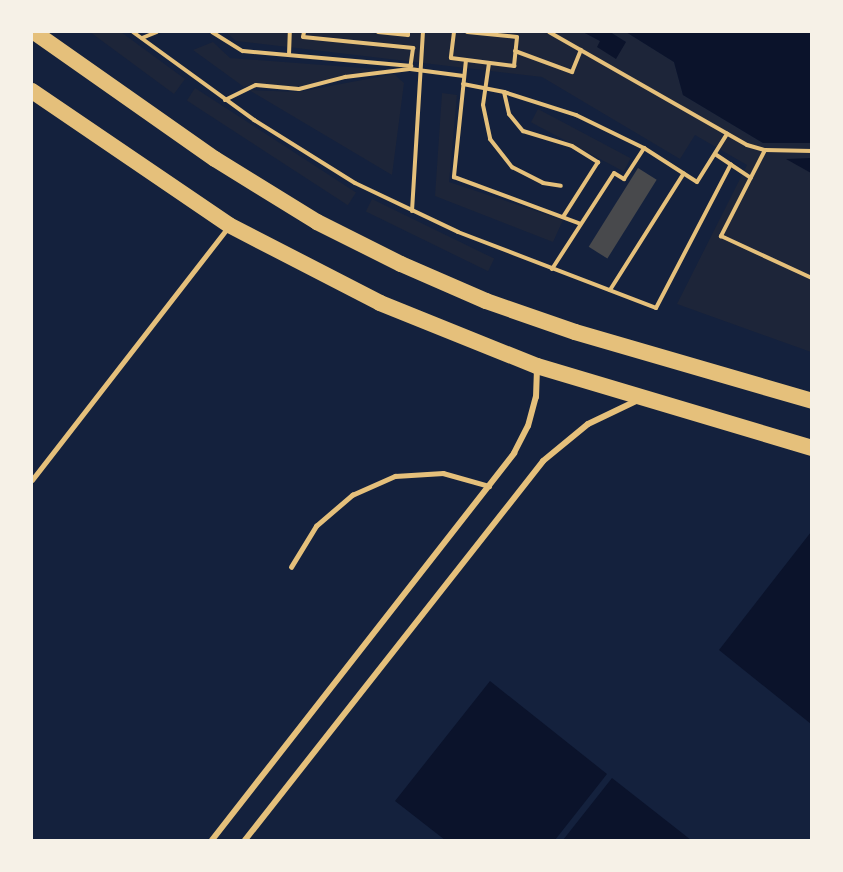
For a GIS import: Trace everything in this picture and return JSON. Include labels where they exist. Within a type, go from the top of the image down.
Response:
[{"type":"highway","points":[[34,32],[215,159],[317,222],[400,264],[486,301],[574,332],[812,401]]},
{"type":"highway","points":[[32,91],[229,225],[380,303],[537,366],[641,399],[812,448]]},
{"type":"street","points":[[212,840],[489,486],[528,426],[536,397],[537,366]]},
{"type":"street","points":[[244,840],[543,461],[588,424],[641,399]]},
{"type":"lane","points":[[32,480],[229,225]]},
{"type":"lane","points":[[291,567],[316,526],[334,510],[352,495],[395,476],[443,473],[489,486]]},
{"type":"path","points":[[133,32],[225,100],[304,153],[412,211],[552,269],[656,308],[731,164]]},
{"type":"path","points":[[142,38],[157,32]]},
{"type":"path","points":[[212,32],[243,51],[410,67],[464,76]]},
{"type":"path","points":[[290,32],[290,55]]},
{"type":"path","points":[[304,32],[303,37],[413,48],[410,67]]},
{"type":"path","points":[[378,32],[408,32]]},
{"type":"path","points":[[412,211],[423,32]]},
{"type":"path","points":[[454,32],[451,58],[513,66],[517,37],[467,32]]},
{"type":"path","points":[[549,32],[728,134],[765,150],[812,151]]},
{"type":"path","points":[[515,51],[572,72],[581,50]]},
{"type":"path","points":[[466,60],[454,177],[581,224]]},
{"type":"path","points":[[489,63],[483,88],[485,122],[500,154],[527,176],[561,186]]},
{"type":"path","points":[[225,100],[256,85],[299,89],[345,77],[410,67]]},
{"type":"path","points":[[463,84],[504,92],[576,115],[644,148],[698,183],[728,134]]},
{"type":"path","points":[[504,92],[509,114],[523,131],[572,146],[598,162],[563,217]]},
{"type":"path","points":[[552,269],[614,173],[624,179],[644,148]]},
{"type":"path","points":[[765,150],[721,236],[812,278]]},
{"type":"path","points":[[715,154],[751,178]]},
{"type":"path","points":[[610,290],[684,172]]},
{"type":"shaded area","points":[[90,32],[121,32],[185,79],[174,94]]},
{"type":"shaded area","points":[[226,32],[583,32],[600,41],[626,42],[610,32],[626,32],[674,62],[683,95],[763,143],[811,143],[811,352],[677,304],[747,165],[695,135],[680,159],[542,77],[236,41]]},
{"type":"shaded area","points":[[583,32],[610,32],[626,42],[616,59],[597,47],[600,41]]},
{"type":"shaded area","points":[[626,32],[811,32],[811,143],[763,143],[683,95],[674,62]]},
{"type":"shaded area","points":[[213,42],[230,58],[389,70],[296,87],[257,83],[244,87],[193,50]]},
{"type":"shaded area","points":[[394,74],[404,83],[392,175],[249,90],[298,92]]},
{"type":"shaded area","points":[[195,88],[356,193],[348,205],[187,101]]},
{"type":"shaded area","points":[[442,93],[457,95],[449,182],[563,220],[553,242],[435,196]]},
{"type":"shaded area","points":[[538,109],[631,158],[624,172],[531,122]]},
{"type":"shaded area","points":[[811,158],[811,173],[786,159]]},
{"type":"shaded area","points":[[372,199],[494,259],[488,271],[366,212]]},
{"type":"shaded area","points":[[811,532],[811,724],[719,650]]},
{"type":"shaded area","points":[[490,681],[607,774],[555,840],[445,840],[395,801]]},
{"type":"shaded area","points":[[612,778],[691,840],[563,840]]},
{"type":"building","points":[[638,168],[657,180],[607,259],[589,247]]}]
